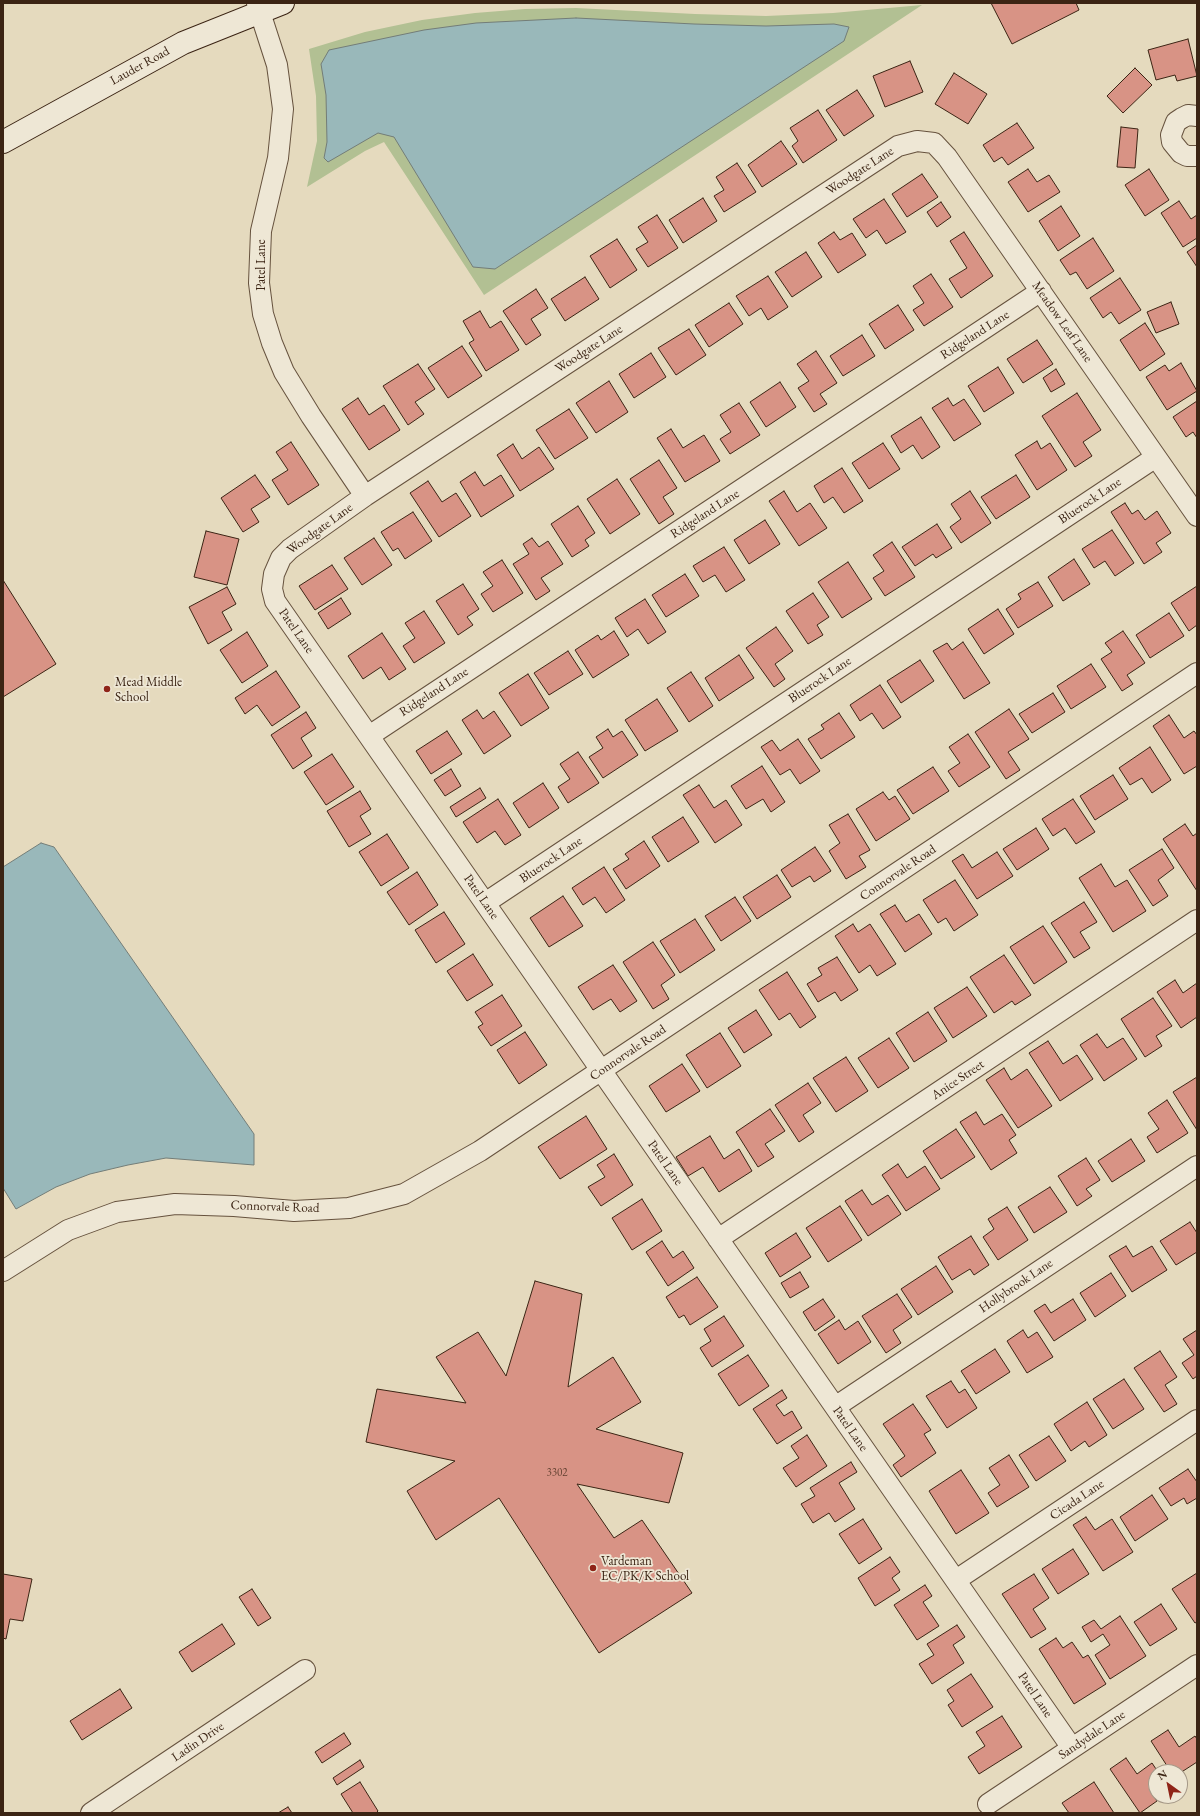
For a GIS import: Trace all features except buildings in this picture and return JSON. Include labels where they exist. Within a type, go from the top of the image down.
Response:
[{"type":"main road","name":"Lauder Road","points":[[3,142],[182,43],[259,7],[283,3]]},
{"type":"street","name":"Patel Lane","points":[[259,7],[278,65],[283,109],[278,158],[261,231],[259,283],[263,314],[272,344],[284,372],[311,416],[365,496]]},
{"type":"street","points":[[1197,116],[1188,115],[1176,122],[1171,135],[1172,142],[1181,154],[1187,156],[1197,156]]},
{"type":"street","name":"Woodgate Lane","points":[[274,574],[281,558],[290,549],[365,496],[898,146],[917,141]]},
{"type":"street","name":"Meadow Leaf Lane","points":[[917,141],[934,143],[947,157],[1197,516]]},
{"type":"street","name":"Ridgeland Lane","points":[[369,736],[1041,292]]},
{"type":"street","name":"Bluerock Lane","points":[[485,903],[1156,457]]},
{"type":"street","name":"Patel Lane","points":[[274,574],[272,588],[275,601],[1072,1748]]},
{"type":"street","name":"Connorvale Road","points":[[3,1271],[68,1230],[117,1212],[175,1204],[234,1206],[294,1211],[348,1208],[404,1194],[453,1168],[480,1151],[1197,672]]},
{"type":"street","name":"Anice Street","points":[[718,1240],[1197,920]]},
{"type":"street","name":"Hollybrook Lane","points":[[835,1407],[1197,1166]]},
{"type":"street","name":"Cicada Lane","points":[[956,1580],[1197,1420]]},
{"type":"street","name":"Sandydale Lane","points":[[988,1804],[1197,1665]]},
{"type":"street","name":"Ladin Drive","points":[[91,1813],[305,1670]]},
{"type":"green space","points":[[922,5],[484,295],[384,142],[365,151],[307,187],[317,141],[316,96],[309,49],[365,32],[422,20],[475,13],[525,9],[576,8],[766,16],[833,13]]},
{"type":"water","points":[[576,18],[766,26],[834,24],[849,27],[844,41],[495,269],[473,267],[394,137],[378,133],[328,162],[324,158],[327,142],[326,95],[321,64],[329,50],[424,30],[476,23]]},
{"type":"water","points":[[41,843],[54,847],[254,1134],[254,1165],[166,1158],[128,1165],[90,1174],[56,1187],[16,1209],[3,1188],[3,867]]},
{"type":"place","name":"Mead Middle School","points":[[107,689]]},
{"type":"place","name":"Vardeman EC/PK/K School","points":[[593,1568]]}]
